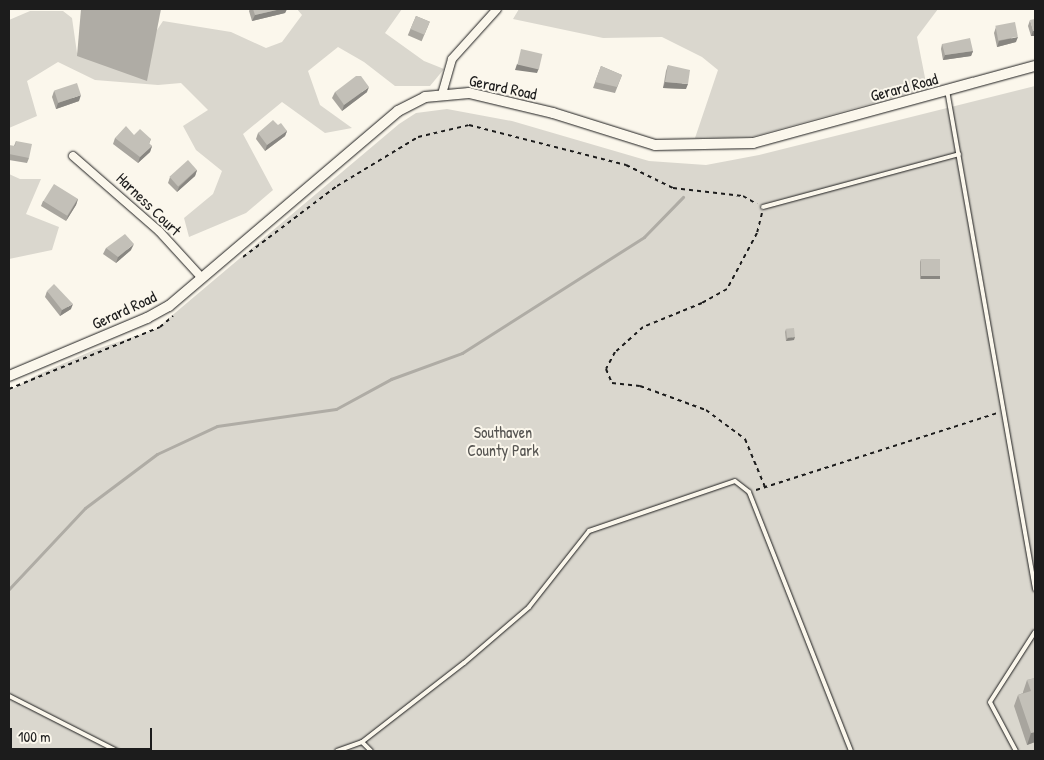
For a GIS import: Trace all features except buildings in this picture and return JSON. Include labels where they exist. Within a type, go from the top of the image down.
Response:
[{"type":"street","points":[[442,94],[456,53],[497,9]]},
{"type":"street","name":"Gerard Road","points":[[9,376],[157,314],[411,102],[442,94],[468,93],[553,113],[655,145],[753,143],[1035,66]]},
{"type":"street","name":"Harness Court","points":[[73,156],[159,231],[201,276]]},
{"type":"lane","points":[[947,90],[1035,589]]},
{"type":"lane","points":[[763,208],[959,154]]},
{"type":"lane","points":[[337,751],[362,742],[464,663],[529,607],[589,531],[735,481],[749,492],[851,751]]},
{"type":"lane","points":[[1016,751],[990,702],[1035,632]]},
{"type":"lane","points":[[9,696],[117,751]]},
{"type":"lane","points":[[362,742],[371,751]]},
{"type":"path","points":[[241,258],[337,186],[418,137],[469,125],[626,165],[673,188],[742,196],[763,208],[757,233],[727,289],[702,303],[643,327],[615,352],[606,369],[612,383],[640,386],[706,410],[745,439],[765,487]]},
{"type":"path","points":[[9,389],[160,327],[175,314]]},
{"type":"path","points":[[749,492],[1004,411]]},
{"type":"green space","points":[[297,9],[402,9],[385,33],[424,61],[444,69],[430,86],[395,86],[364,62],[338,47],[308,71],[320,105],[352,128],[325,133],[282,102],[243,134],[273,190],[246,213],[189,237],[184,218],[213,194],[222,171],[196,150],[183,126],[208,110],[181,83],[158,85],[95,80],[58,62],[27,81],[37,116],[9,128],[9,20],[30,11],[63,11],[72,18],[77,53],[151,39],[163,21],[231,32],[266,48],[282,42],[302,15]]},
{"type":"green space","points":[[519,9],[938,9],[917,37],[927,88],[751,137],[695,138],[718,70],[702,57],[662,37],[603,38],[513,19]]},
{"type":"green space","name":"Southaven County Park","points":[[1035,86],[1035,751],[9,751],[9,391],[37,375],[94,350],[156,329],[399,124],[416,113],[447,109],[512,121],[649,161],[706,165],[759,155]]},
{"type":"green space","points":[[9,174],[20,179],[41,179],[26,214],[59,227],[52,250],[9,259]]},
{"type":"shaded area","points":[[81,9],[161,9],[147,81],[77,56]]},
{"type":"waterway","points":[[9,589],[85,508],[157,454],[217,426],[336,409],[391,379],[462,353],[644,237],[683,197]]}]
